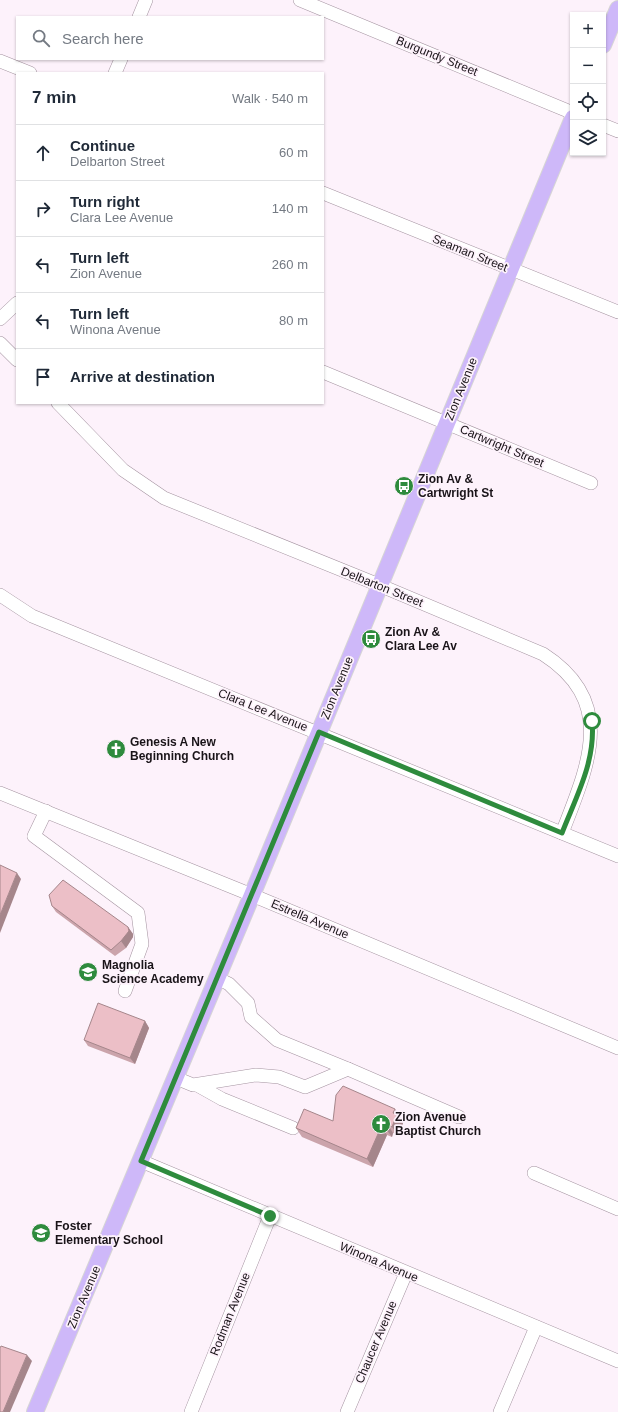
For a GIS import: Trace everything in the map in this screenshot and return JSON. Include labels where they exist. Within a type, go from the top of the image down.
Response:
[{"type":"main road","points":[[606,38],[618,8]]},
{"type":"main road","name":"Zion Avenue","points":[[35,1412],[176,1078],[572,120]]},
{"type":"street","points":[[138,16],[146,0]]},
{"type":"street","name":"Burgundy Street","points":[[300,0],[570,112]]},
{"type":"street","points":[[0,60],[28,72]]},
{"type":"street","points":[[115,72],[121,60]]},
{"type":"street","points":[[606,126],[618,131]]},
{"type":"street","name":"Seaman Street","points":[[324,192],[618,312]]},
{"type":"street","points":[[0,319],[16,304]]},
{"type":"street","points":[[0,343],[16,359]]},
{"type":"street","name":"Cartwright Street","points":[[324,372],[591,483]]},
{"type":"street","name":"Delbarton Street","points":[[59,404],[123,470],[164,498],[379,585],[543,654],[563,668],[576,682],[589,709],[593,733],[593,744],[588,768],[562,833]]},
{"type":"street","name":"Clara Lee Avenue","points":[[0,595],[32,616],[319,732],[618,856]]},
{"type":"street","name":"Estrella Avenue","points":[[0,793],[252,895],[618,1048]]},
{"type":"street","points":[[46,812],[34,836],[138,913],[142,944],[125,991]]},
{"type":"street","points":[[217,978],[229,984],[248,1003],[251,1016],[277,1040],[460,1117]]},
{"type":"street","points":[[176,1078],[193,1085],[256,1075],[278,1077],[305,1087],[348,1070]]},
{"type":"street","points":[[197,1084],[222,1099],[293,1128]]},
{"type":"street","name":"Winona Avenue","points":[[141,1161],[618,1361]]},
{"type":"street","points":[[534,1173],[618,1209]]},
{"type":"street","name":"Rodman Avenue","points":[[191,1412],[270,1216]]},
{"type":"street","name":"Chaucer Avenue","points":[[347,1412],[406,1273]]},
{"type":"street","points":[[500,1412],[536,1327]]},
{"type":"building","points":[[0,865],[17,873],[0,915]]},
{"type":"building","points":[[63,880],[128,927],[129,931],[111,950],[52,906],[49,895]]},
{"type":"building","points":[[98,1003],[145,1021],[130,1058],[84,1040]]},
{"type":"building","points":[[343,1086],[395,1109],[393,1113],[397,1114],[392,1127],[388,1125],[386,1129],[381,1127],[367,1159],[296,1128],[304,1109],[333,1121],[336,1095]]},
{"type":"building","points":[[1,1346],[27,1355],[3,1412],[0,1412]]},
{"type":"place","name":"Zion Av & Cartwright St","points":[[404,486]]},
{"type":"place","name":"Zion Av & Clara Lee Av","points":[[371,639]]},
{"type":"place","name":"Genesis A New Beginning Church","points":[[116,749]]},
{"type":"place","name":"Magnolia Science Academy","points":[[88,972]]},
{"type":"place","name":"Zion Avenue Baptist Church","points":[[381,1124]]},
{"type":"place","name":"Foster Elementary School","points":[[41,1233]]},
{"type":"route","points":[[270,1216],[141,1161],[319,732],[562,833],[588,768],[593,744],[592,721]]}]
